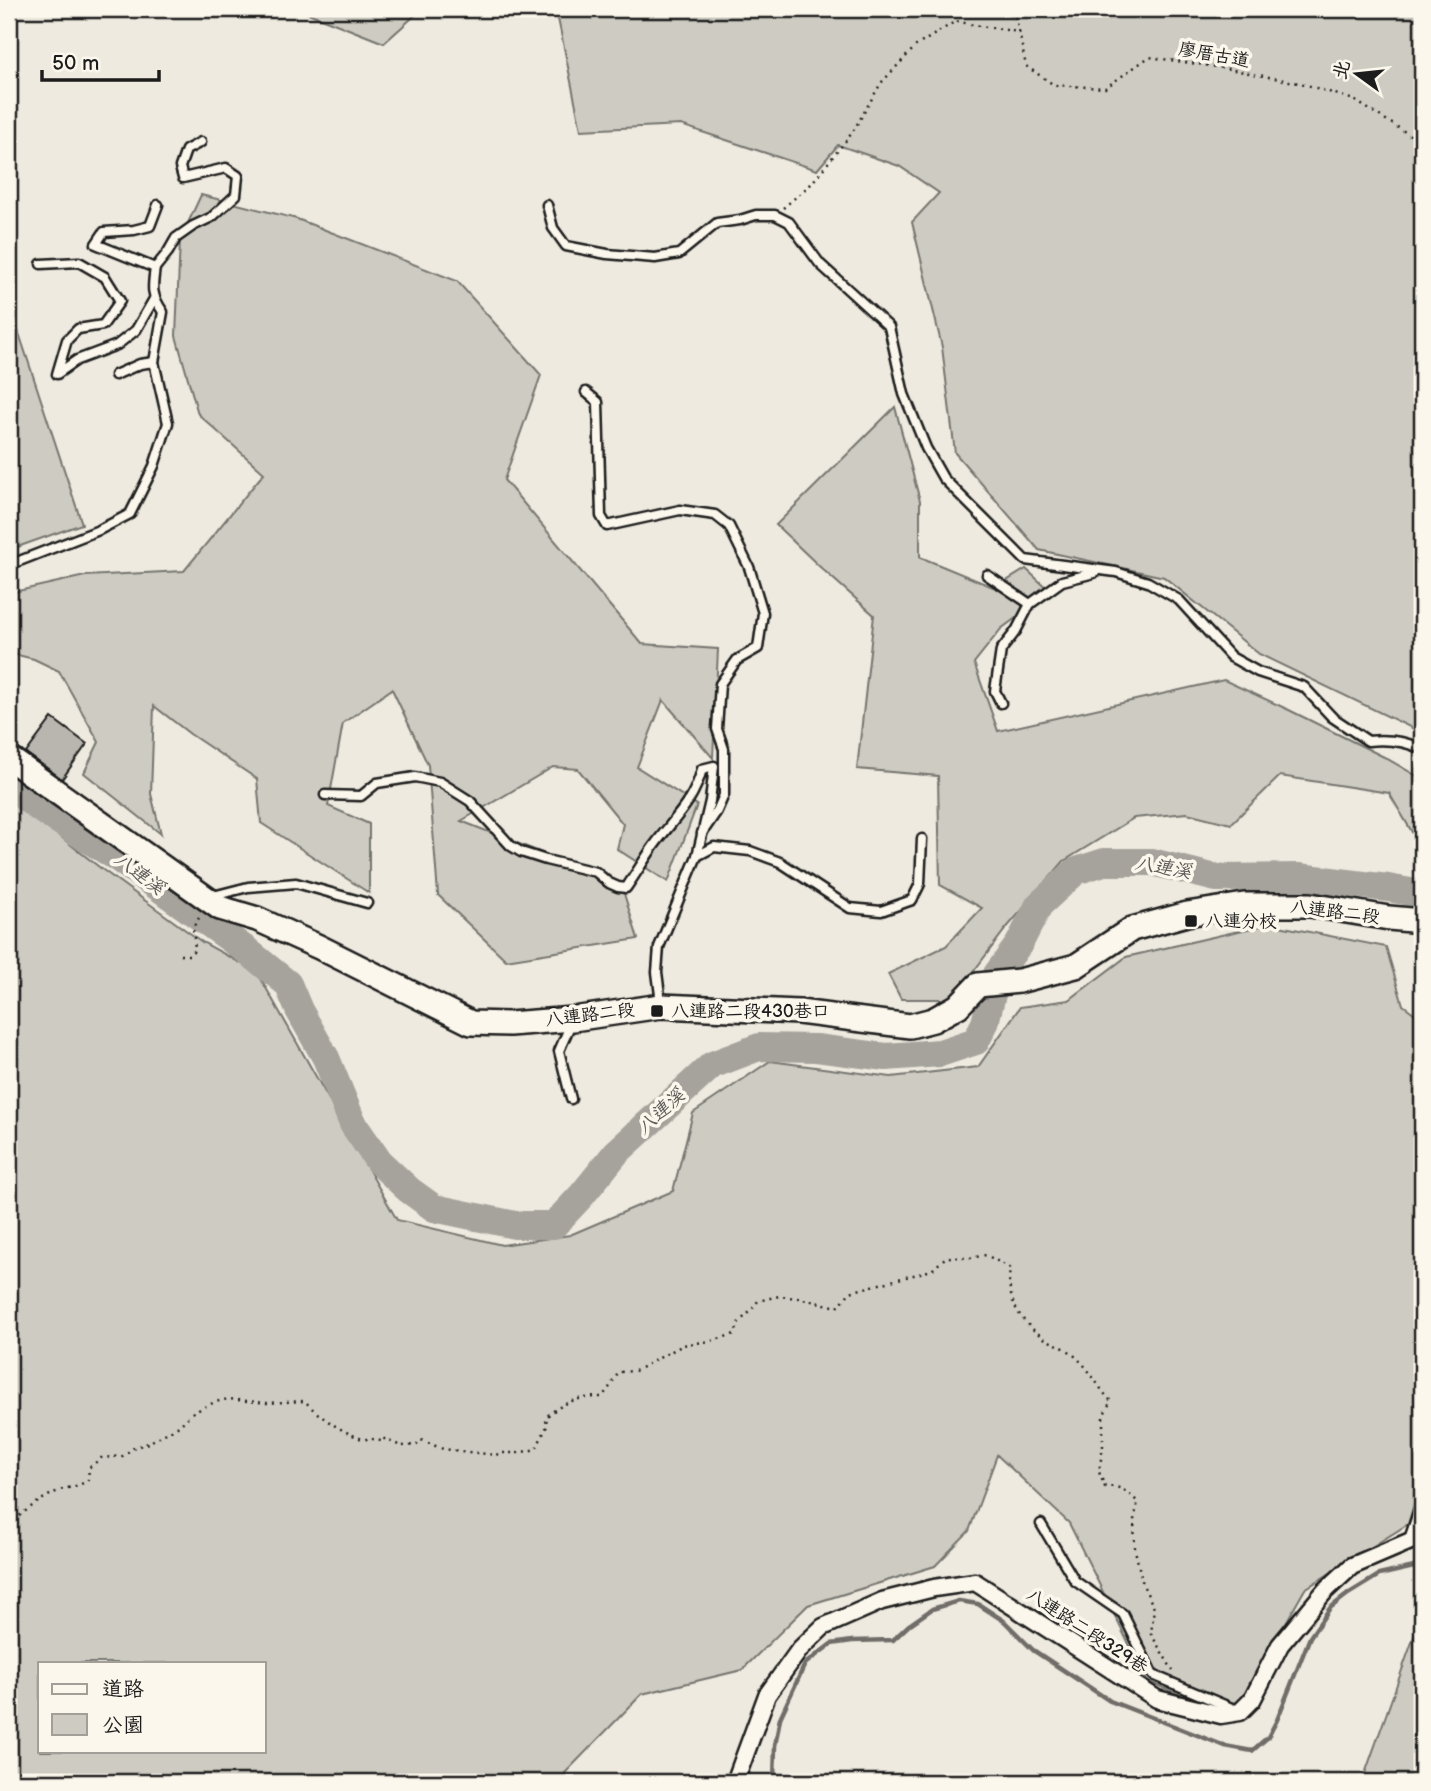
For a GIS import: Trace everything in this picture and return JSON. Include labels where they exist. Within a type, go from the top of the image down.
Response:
[{"type":"street","name":"八連路二段","points":[[9,758],[220,908],[257,919],[319,947],[471,1023],[509,1024],[573,1019],[661,1006],[799,1012],[910,1026],[933,1020],[958,1006],[978,985],[1019,981],[1076,966],[1132,929],[1187,914],[1244,905],[1310,905],[1422,921]]},
{"type":"street","points":[[1240,1712],[1252,1700],[1280,1645],[1325,1591],[1352,1566],[1413,1540],[1422,1513]]},
{"type":"street","name":"八連路二段329巷","points":[[735,1782],[767,1695],[800,1649],[823,1627],[882,1601],[934,1588],[975,1582],[1157,1699],[1221,1715],[1240,1712]]},
{"type":"lane","points":[[9,565],[99,530],[130,514],[154,466],[168,423],[154,362],[163,312],[154,299],[152,284],[155,268],[176,238],[212,217],[236,195],[238,176],[226,168],[183,178],[180,167],[186,150],[201,142]]},
{"type":"lane","points":[[155,268],[96,244],[104,232],[150,226],[158,205]]},
{"type":"lane","points":[[547,205],[553,228],[566,246],[607,254],[655,258],[678,254],[717,223],[755,215],[775,215],[789,222],[820,264],[889,327],[904,394],[926,448],[943,478],[1026,560],[1116,572],[1148,582],[1179,600],[1231,657],[1258,672],[1304,687],[1332,717],[1368,741],[1384,739],[1422,749]]},
{"type":"lane","points":[[41,264],[79,262],[105,277],[120,301],[103,325],[78,329],[67,340],[57,374],[77,360],[117,345],[136,330],[154,299]]},
{"type":"lane","points":[[115,375],[140,364],[154,362]]},
{"type":"lane","points":[[586,392],[598,402],[601,516],[607,526],[680,510],[715,515],[729,526],[748,567],[763,613],[758,648],[737,660],[720,684],[718,729],[724,749],[724,795],[718,811],[702,833]]},
{"type":"lane","points":[[1001,703],[995,691],[1001,650],[1016,631],[1030,604],[1062,582],[1100,571]]},
{"type":"lane","points":[[987,575],[1030,604]]},
{"type":"lane","points":[[325,795],[361,796],[377,783],[415,776],[440,782],[470,801],[511,846],[521,852],[596,872],[609,883],[626,888],[652,848],[684,809],[699,783],[702,769],[714,766],[710,802],[696,856],[659,947],[657,972],[661,1006]]},
{"type":"lane","points":[[696,856],[714,847],[750,850],[780,862],[849,908],[881,911],[912,900],[920,884],[922,839]]},
{"type":"lane","points":[[1422,856],[1422,897]]},
{"type":"lane","points":[[207,898],[248,887],[296,883],[367,903]]},
{"type":"lane","points":[[571,1099],[559,1051],[573,1019]]},
{"type":"lane","points":[[1041,1524],[1075,1581],[1123,1614],[1153,1675],[1240,1712]]},
{"type":"path","name":"廖厝古道","points":[[1014,9],[1026,66],[1054,85],[1105,88],[1149,57],[1224,68],[1304,85],[1354,100],[1410,135],[1422,157]]},
{"type":"path","points":[[775,215],[811,184],[852,133],[881,83],[916,47],[956,21],[1019,32]]},
{"type":"path","points":[[180,955],[190,955],[195,949],[192,927]]},
{"type":"path","points":[[9,1525],[42,1500],[68,1487],[82,1485],[88,1480],[89,1468],[101,1458],[124,1456],[133,1448],[179,1426],[192,1413],[228,1399],[267,1403],[305,1401],[317,1414],[346,1432],[365,1440],[368,1438],[381,1441],[382,1438],[401,1446],[417,1444],[421,1440],[443,1449],[495,1455],[536,1450],[547,1426],[546,1417],[559,1406],[577,1398],[602,1397],[619,1372],[635,1371],[683,1345],[735,1334],[739,1322],[758,1301],[779,1296],[838,1307],[850,1292],[932,1270],[946,1257],[971,1258],[986,1255],[1010,1268],[1010,1294],[1022,1319],[1083,1364],[1111,1401],[1103,1416],[1103,1446],[1099,1472],[1105,1487],[1115,1486],[1138,1502],[1134,1520],[1135,1550],[1143,1585],[1154,1608],[1152,1634],[1176,1675],[1196,1693]]},
{"type":"green space","points":[[298,9],[422,9],[384,43]]},
{"type":"green space","points":[[556,9],[1422,9],[1422,733],[1259,654],[1164,577],[1039,550],[955,453],[942,347],[912,222],[939,193],[899,166],[838,145],[817,170],[681,125],[581,130]]},
{"type":"green space","points":[[201,195],[297,219],[457,281],[541,375],[504,480],[642,644],[718,649],[713,758],[663,700],[637,767],[697,805],[668,882],[617,849],[623,824],[578,769],[553,767],[461,821],[621,884],[638,939],[506,960],[438,895],[428,765],[392,689],[343,723],[328,806],[369,824],[369,893],[261,823],[257,779],[154,706],[151,794],[161,834],[84,773],[99,742],[59,671],[34,659],[9,653],[9,593],[85,576],[184,571],[264,473],[198,414],[176,336],[180,240]]},
{"type":"green space","points":[[9,303],[82,524],[9,550]]},
{"type":"green space","points":[[895,407],[920,501],[920,557],[995,588],[1026,569],[1051,592],[1001,629],[974,663],[998,731],[1224,680],[1384,757],[1422,779],[1422,849],[1389,793],[1280,776],[1231,824],[1187,813],[1134,818],[1064,861],[1004,931],[953,999],[901,999],[888,974],[946,946],[982,908],[940,885],[938,776],[857,769],[874,615],[776,525]]},
{"type":"green space","points":[[9,801],[20,805],[202,942],[257,972],[397,1220],[502,1245],[570,1235],[673,1191],[693,1113],[770,1061],[891,1077],[978,1067],[1020,1007],[1069,1000],[1126,957],[1269,924],[1386,947],[1403,1005],[1422,1019],[1422,1477],[1408,1524],[1305,1589],[1240,1703],[1194,1701],[1147,1681],[1069,1523],[997,1455],[969,1531],[935,1566],[808,1605],[742,1670],[642,1694],[565,1773],[567,1782],[9,1782]]},
{"type":"green space","points":[[1422,1614],[1422,1782],[1362,1782]]},
{"type":"building","points":[[52,718],[87,744],[62,779],[26,753]]},
{"type":"waterway","name":"八連溪","points":[[9,786],[119,859],[246,950],[288,984],[326,1058],[353,1124],[379,1162],[409,1190],[434,1208],[515,1225],[554,1225],[616,1153],[712,1065],[759,1047],[816,1048],[886,1057],[940,1053],[976,1041],[985,1023],[997,974],[1019,944],[1039,905],[1076,871],[1104,862],[1152,862],[1216,878],[1299,877],[1422,894]]},
{"type":"waterway","points":[[774,1782],[775,1746],[780,1718],[805,1664],[831,1644],[893,1640],[932,1609],[959,1601],[978,1604],[1004,1621],[1033,1650],[1110,1701],[1225,1746],[1252,1751],[1268,1737],[1310,1637],[1330,1608],[1379,1575],[1414,1567],[1422,1559]]},
{"type":"place","name":"八連分校","points":[[1191,921]]},
{"type":"place","name":"八連路二段430巷口","points":[[657,1011]]}]
